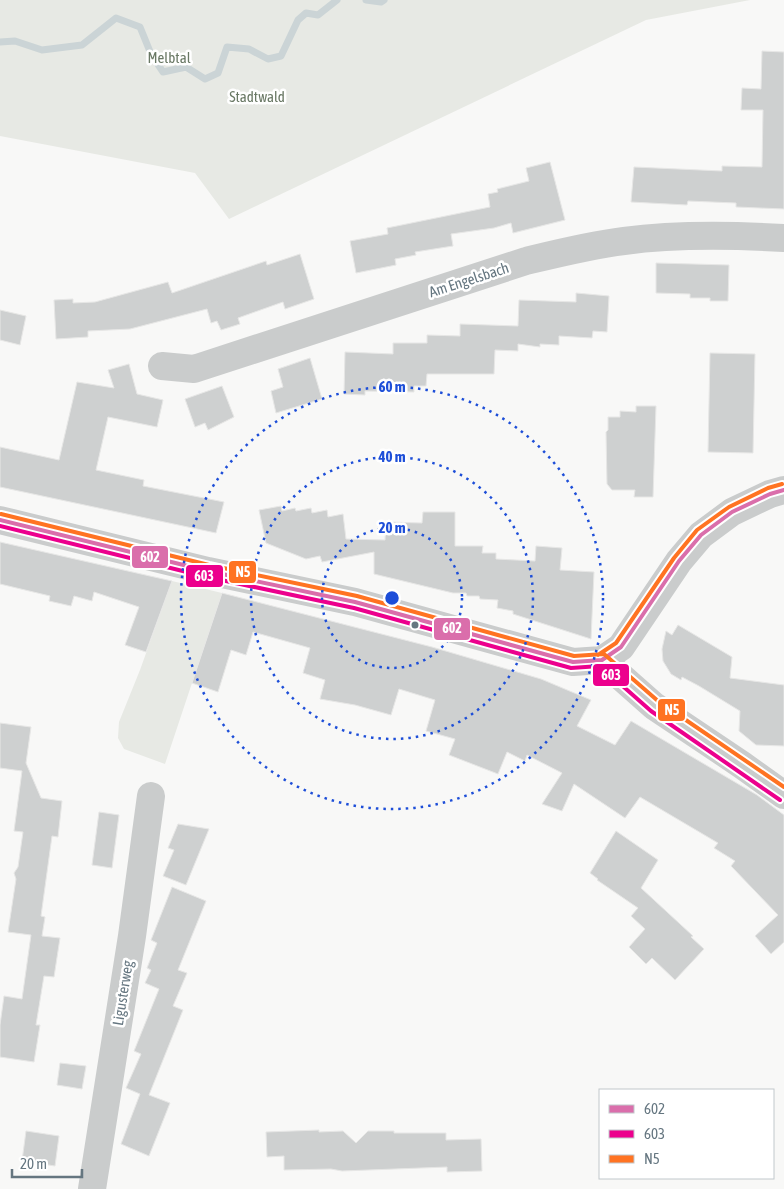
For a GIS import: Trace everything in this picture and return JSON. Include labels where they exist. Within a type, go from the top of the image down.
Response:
[{"type":"street","name":"Am Engelsbach","points":[[162,366],[194,369],[526,261],[579,248],[624,241],[698,236],[784,238]]},
{"type":"street","points":[[0,520],[208,571],[355,602],[573,662],[602,660],[621,646],[679,561],[701,535],[732,512],[770,494],[784,490]]},
{"type":"street","points":[[602,660],[654,706],[784,795]]},
{"type":"street","name":"Ligusterweg","points":[[92,1189],[132,936],[150,796]]},
{"type":"green space","name":"Stadtwald","points":[[0,0],[750,0],[646,20],[229,219],[195,173],[0,136]]},
{"type":"green space","points":[[172,581],[222,593],[165,764],[124,749],[118,738],[119,722]]},
{"type":"building","points":[[762,51],[784,52],[784,209],[736,207],[736,203],[688,201],[687,205],[631,202],[634,167],[722,171],[722,166],[762,167],[763,110],[741,110],[742,88],[761,89]]},
{"type":"building","points":[[550,162],[565,220],[513,233],[511,223],[494,228],[451,234],[453,246],[415,252],[416,255],[395,259],[396,265],[356,273],[350,241],[388,234],[387,228],[490,207],[488,194],[498,192],[497,189],[529,181],[526,168]]},
{"type":"building","points":[[300,254],[314,299],[285,309],[283,302],[238,318],[240,324],[221,330],[217,321],[211,323],[207,309],[130,329],[88,331],[88,337],[56,339],[54,300],[73,299],[73,303],[95,302],[168,282],[172,293],[266,261],[267,265]]},
{"type":"building","points":[[656,263],[729,265],[728,301],[710,301],[710,298],[690,298],[690,294],[656,293]]},
{"type":"building","points":[[576,293],[609,296],[607,332],[593,331],[592,338],[559,336],[559,345],[540,344],[540,347],[518,344],[518,351],[495,350],[494,374],[427,374],[426,386],[414,386],[414,392],[365,391],[365,395],[344,394],[345,352],[393,354],[393,343],[427,343],[427,335],[460,336],[460,324],[518,326],[519,300],[576,302]]},
{"type":"building","points":[[0,310],[26,316],[20,345],[0,340]]},
{"type":"building","points":[[710,353],[755,354],[753,453],[708,452]]},
{"type":"building","points":[[310,358],[322,399],[276,413],[271,391],[283,387],[278,369]]},
{"type":"building","points":[[129,364],[137,394],[163,400],[157,427],[108,417],[96,470],[144,480],[143,486],[224,502],[216,533],[0,487],[0,447],[59,460],[77,382],[114,388],[108,370]]},
{"type":"building","points":[[222,386],[234,417],[208,430],[205,423],[195,427],[185,399]]},
{"type":"building","points":[[636,406],[656,406],[653,497],[634,497],[635,490],[612,490],[607,484],[606,432],[608,430],[608,417],[620,417],[620,411],[636,412]]},
{"type":"building","points":[[281,506],[282,511],[295,508],[296,511],[311,508],[312,513],[327,510],[328,517],[343,514],[346,539],[385,540],[386,522],[422,523],[423,512],[455,512],[455,546],[483,546],[482,553],[496,553],[496,559],[535,561],[536,546],[562,548],[560,570],[594,572],[591,639],[513,614],[513,611],[497,608],[498,600],[480,599],[479,596],[467,596],[466,593],[453,593],[374,574],[374,552],[322,562],[320,556],[306,559],[266,543],[259,510]]},
{"type":"building","points":[[0,542],[172,581],[146,652],[125,645],[139,607],[94,592],[92,601],[74,596],[71,606],[49,601],[50,596],[0,584]]},
{"type":"building","points":[[222,593],[432,647],[541,679],[591,700],[577,726],[615,745],[631,721],[757,795],[784,815],[784,942],[771,954],[755,936],[778,915],[731,866],[735,861],[714,848],[718,843],[640,797],[625,818],[574,784],[562,811],[542,804],[562,773],[527,755],[525,761],[507,752],[498,774],[449,755],[455,739],[426,731],[435,700],[399,689],[391,715],[355,705],[320,699],[325,680],[303,673],[310,648],[253,632],[246,655],[231,650],[218,692],[192,683]]},
{"type":"building","points":[[678,625],[732,657],[730,678],[784,685],[784,746],[756,745],[739,731],[740,711],[699,686],[682,677],[681,680],[671,674],[663,661],[662,649],[666,631],[672,635]]},
{"type":"building","points":[[0,723],[31,727],[26,763],[41,798],[62,801],[58,837],[52,836],[41,916],[45,917],[42,936],[60,938],[54,977],[44,976],[36,1025],[40,1025],[34,1062],[0,1057],[0,1025],[4,996],[22,999],[31,935],[8,932],[16,879],[14,873],[18,867],[23,832],[14,831],[22,771],[0,768]]},
{"type":"building","points":[[99,812],[119,815],[112,868],[92,865]]},
{"type":"building","points":[[178,824],[209,829],[186,885],[163,876],[174,850],[168,848]]},
{"type":"building","points":[[616,831],[658,860],[641,888],[693,936],[691,937],[704,949],[675,980],[652,958],[646,964],[629,947],[645,929],[631,916],[638,908],[597,880],[590,873]]},
{"type":"building","points":[[172,887],[206,901],[178,970],[187,973],[173,1006],[183,1010],[149,1095],[170,1103],[149,1156],[121,1144],[140,1094],[126,1088],[141,1054],[134,1051],[159,989],[145,983],[151,970],[147,968],[157,943],[151,940]]},
{"type":"building","points":[[60,1063],[86,1066],[82,1089],[57,1085]]},
{"type":"building","points":[[319,1130],[319,1132],[343,1131],[356,1143],[368,1131],[446,1133],[446,1140],[481,1139],[482,1171],[447,1172],[447,1167],[342,1171],[331,1169],[284,1170],[284,1156],[267,1157],[266,1132]]},
{"type":"building","points":[[26,1131],[59,1136],[55,1166],[22,1161]]},
{"type":"waterway","points":[[0,42],[15,41],[42,50],[82,45],[116,18],[140,27],[151,54],[163,72],[186,67],[205,79],[218,73],[227,47],[249,49],[268,59],[281,56],[298,20],[306,13],[318,15],[337,0]]},
{"type":"waterway","points":[[366,0],[381,2],[384,0]]},
{"type":"transit line","name":"N5","points":[[598,655],[616,643],[674,558],[697,530],[729,507],[768,488],[782,484]]},
{"type":"transit line","name":"602","points":[[602,660],[621,647],[679,561],[701,535],[732,512],[770,494],[784,490]]},
{"type":"transit line","name":"N5","points":[[1,514],[209,565],[357,596],[574,656],[604,654],[658,701],[784,787]]},
{"type":"transit line","name":"602","points":[[0,520],[208,571],[355,602],[573,662],[602,660]]},
{"type":"transit line","name":"603","points":[[0,526],[207,577],[354,608],[571,668],[600,666],[651,711],[780,800]]},
{"type":"park label","name":"Melbtal","points":[[169,58]]}]
